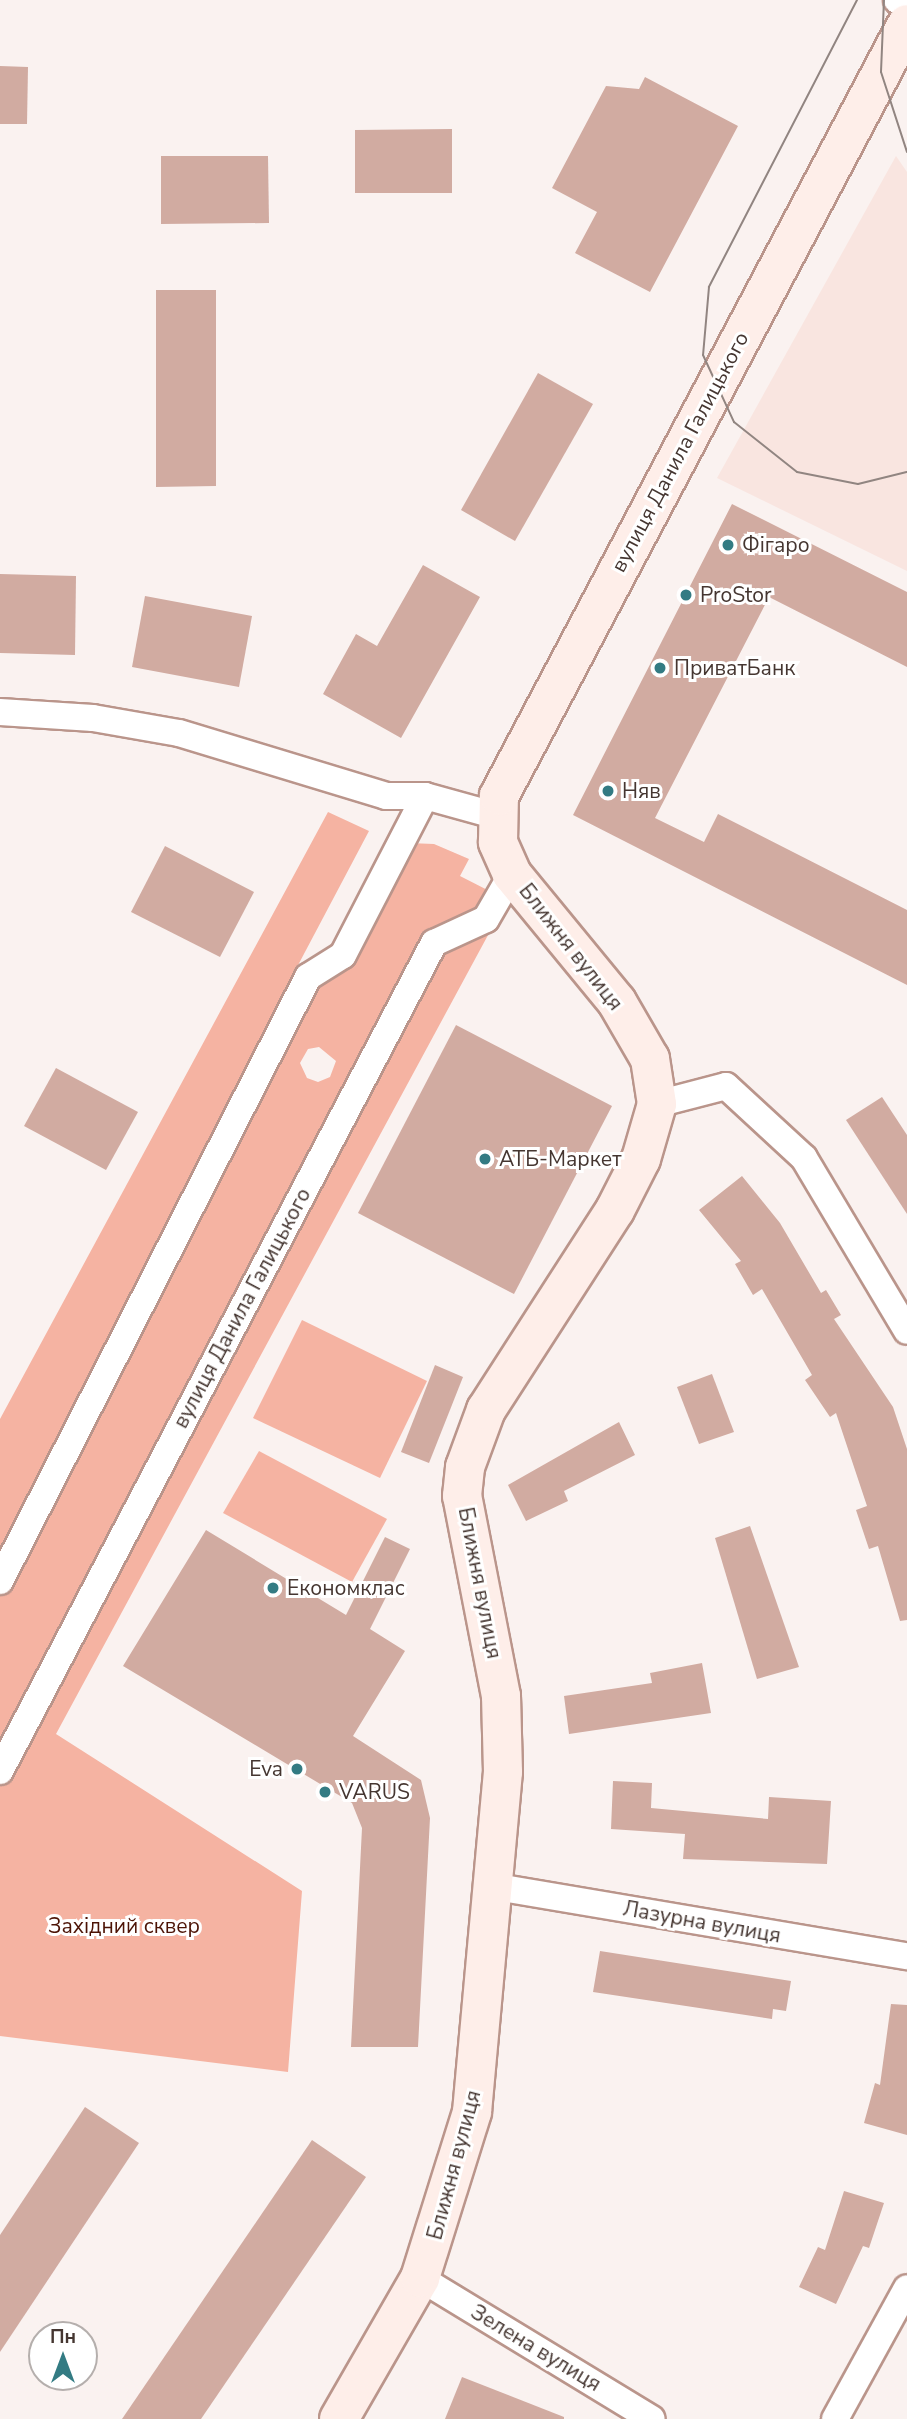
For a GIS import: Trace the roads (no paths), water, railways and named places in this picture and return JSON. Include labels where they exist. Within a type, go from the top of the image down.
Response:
[{"type":"street","points":[[897,0],[907,6]]},
{"type":"street","name":"вулиця Данила Галицького","points":[[497,816],[499,796],[907,24]]},
{"type":"street","points":[[0,712],[93,718],[179,733],[386,796],[425,796],[497,816]]},
{"type":"street","points":[[0,1581],[309,977],[343,955],[425,796]]},
{"type":"street","name":"Ближня вулиця","points":[[339,2419],[420,2278],[472,2112],[497,1888],[500,1696],[462,1496],[465,1466],[486,1410],[615,1210],[641,1159],[657,1104],[649,1059],[617,1002],[512,874],[498,842],[497,816]]},
{"type":"street","name":"вулиця Данила Галицького","points":[[0,1771],[434,943],[486,919],[512,874]]},
{"type":"street","points":[[657,1104],[726,1086],[804,1158],[907,1331]]},
{"type":"street","name":"Лазурна вулиця","points":[[497,1888],[907,1956]]},
{"type":"street","name":"Зелена вулиця","points":[[420,2278],[652,2419]]},
{"type":"street","points":[[835,2419],[907,2288]]},
{"type":"tram line","points":[[857,0],[709,287],[703,355],[734,422],[797,472],[858,484],[907,472]]},
{"type":"tram line","points":[[884,0],[881,72],[907,152]]},
{"type":"place","name":"Фігаро","points":[[728,545]]},
{"type":"place","name":"ProStor","points":[[686,595]]},
{"type":"place","name":"ПриватБанк","points":[[660,668]]},
{"type":"place","name":"Няв","points":[[608,791]]},
{"type":"place","name":"АТБ-Маркет","points":[[485,1159]]},
{"type":"place","name":"Економклас","points":[[273,1588]]},
{"type":"place","name":"Eva","points":[[297,1769]]},
{"type":"place","name":"VARUS","points":[[325,1792]]},
{"type":"park label","name":"Західний сквер","points":[[124,1926]]}]
